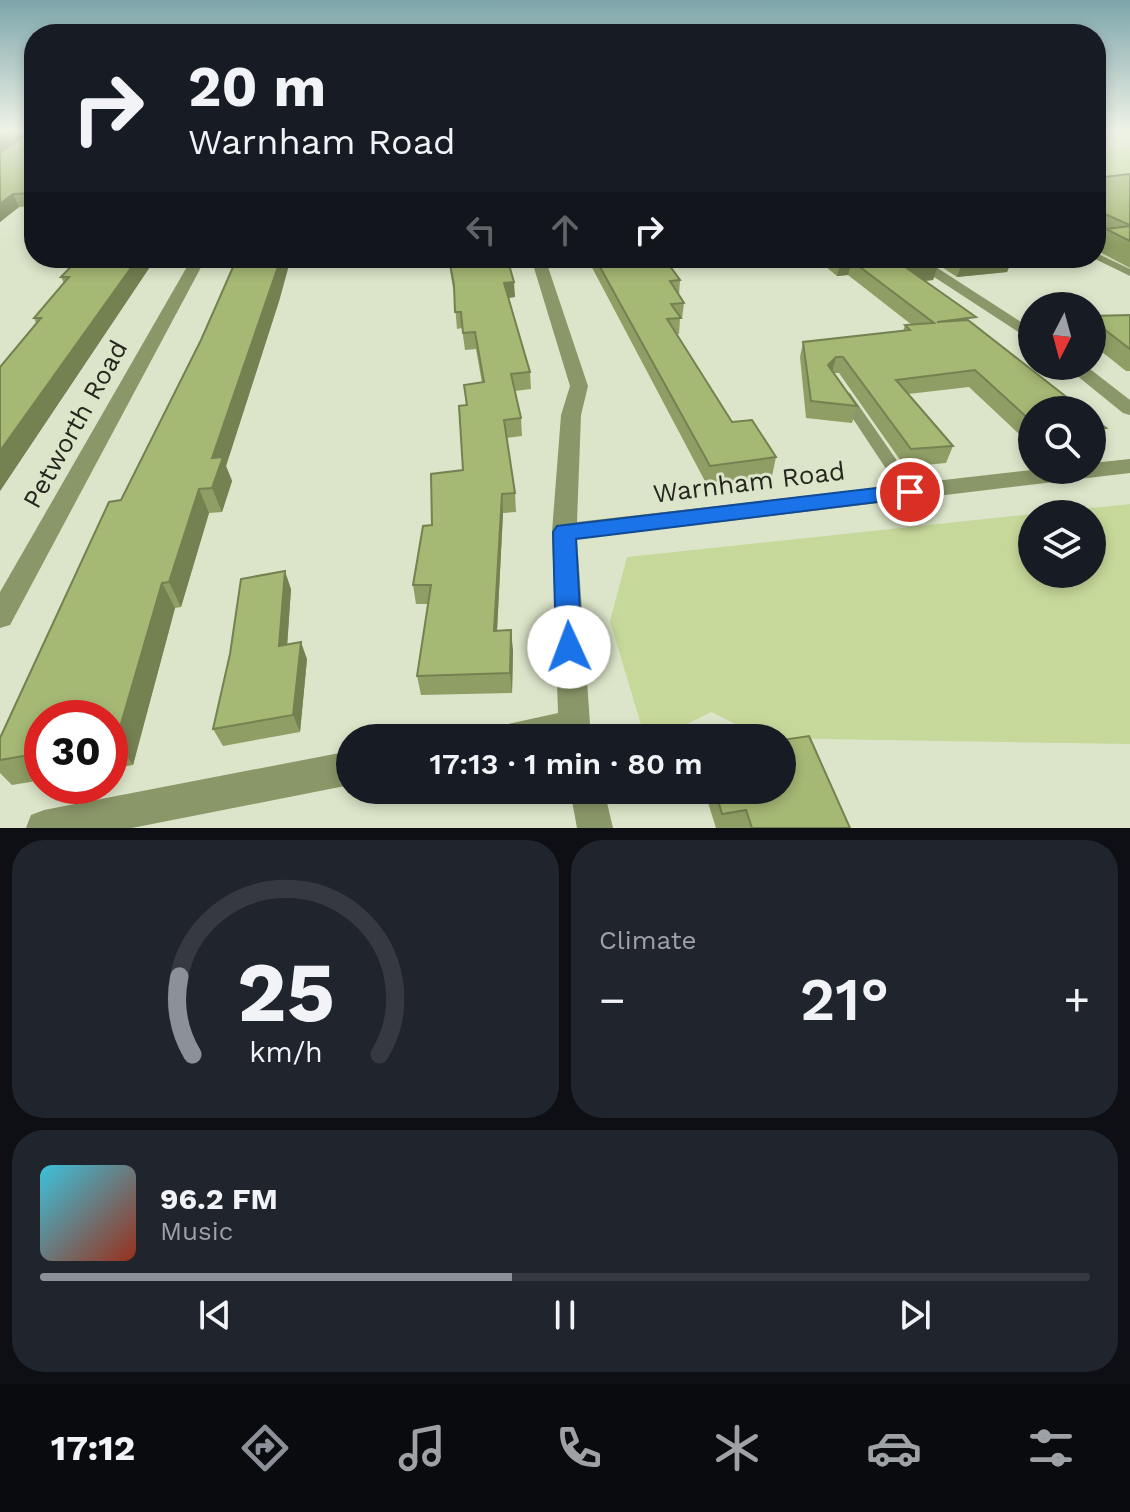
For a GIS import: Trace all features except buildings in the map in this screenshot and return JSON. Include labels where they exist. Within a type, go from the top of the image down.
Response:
[{"type":"street","name":"Petworth Road","points":[[0,617],[193,268]]},
{"type":"street","points":[[541,268],[579,386],[571,415],[564,532],[574,724]]},
{"type":"street","points":[[927,268],[1018,327]]},
{"type":"street","points":[[1092,380],[1130,409]]},
{"type":"street","name":"Warnham Road","points":[[564,532],[1130,466]]},
{"type":"street","points":[[44,828],[336,771]]},
{"type":"street","points":[[590,804],[595,828]]},
{"type":"lane","points":[[1106,261],[1130,273]]},
{"type":"lane","points":[[833,379],[910,492]]},
{"type":"shaded area","points":[[1106,169],[1130,169],[1130,272],[1106,260]]},
{"type":"green space","points":[[1106,169],[1130,169],[1130,186],[1106,189]]},
{"type":"green space","points":[[1130,504],[1130,744],[796,739],[796,724],[735,724],[711,712],[687,724],[641,724],[610,621],[627,557],[1018,515],[1018,588],[1106,588],[1106,506]]},
{"type":"route","points":[[569,647],[564,532],[910,492]]}]
